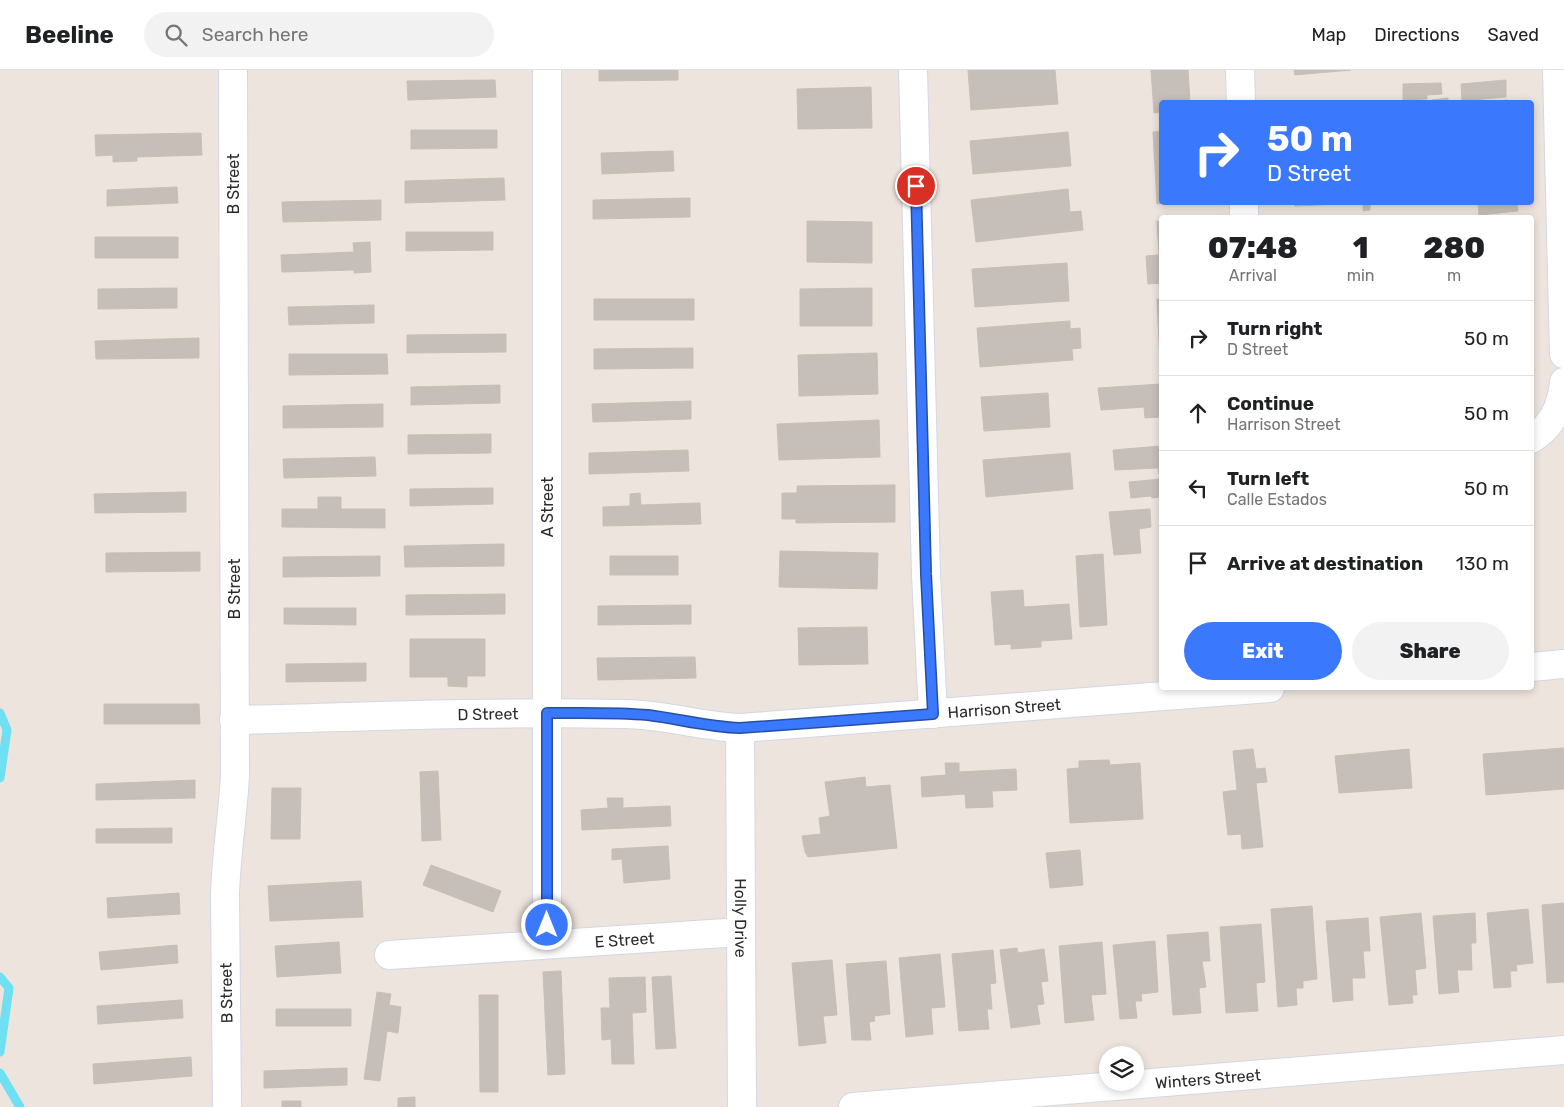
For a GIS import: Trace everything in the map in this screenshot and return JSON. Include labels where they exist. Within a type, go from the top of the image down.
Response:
[{"type":"street","name":"B Street","points":[[227,1107],[225,895],[226,868],[234,808],[233,70]]},
{"type":"street","name":"A Street","points":[[547,70],[547,944]]},
{"type":"street","points":[[913,70],[926,574],[933,714]]},
{"type":"street","points":[[1240,70],[1241,100]]},
{"type":"street","points":[[1557,70],[1564,354]]},
{"type":"street","points":[[1534,438],[1548,426],[1555,414],[1560,402],[1564,382]]},
{"type":"street","points":[[1534,667],[1564,664]]},
{"type":"street","name":"Harrison Street","points":[[740,728],[1244,690]]},
{"type":"street","name":"D Street","points":[[234,720],[547,713],[640,715],[683,720],[720,728],[740,728]]},
{"type":"street","name":"Holly Drive","points":[[740,728],[742,1107]]},
{"type":"street","name":"E Street","points":[[389,955],[741,932]]},
{"type":"street","name":"Winters Street","points":[[853,1107],[1564,1050]]},
{"type":"building","points":[[599,70],[678,70],[678,80],[599,81]]},
{"type":"building","points":[[968,70],[1055,70],[1058,104],[971,110]]},
{"type":"building","points":[[1151,70],[1188,70],[1190,100],[1159,100],[1159,112],[1154,113]]},
{"type":"building","points":[[1294,70],[1351,70],[1295,75]]},
{"type":"building","points":[[495,80],[496,97],[408,100],[407,81]]},
{"type":"building","points":[[1506,80],[1506,97],[1462,100],[1461,84]]},
{"type":"building","points":[[1441,83],[1442,94],[1427,95],[1427,99],[1403,100],[1403,84]]},
{"type":"building","points":[[871,87],[872,128],[798,129],[797,89]]},
{"type":"building","points":[[1448,98],[1448,100],[1432,100]]},
{"type":"building","points":[[411,130],[497,130],[497,148],[411,149]]},
{"type":"building","points":[[1159,131],[1159,204],[1157,204],[1153,132]]},
{"type":"building","points":[[1068,132],[1071,166],[973,174],[970,141]]},
{"type":"building","points":[[201,133],[202,155],[137,157],[137,161],[113,162],[113,155],[96,156],[95,135]]},
{"type":"building","points":[[673,151],[674,171],[602,174],[601,153]]},
{"type":"building","points":[[504,178],[505,200],[405,203],[405,181]]},
{"type":"building","points":[[177,187],[178,203],[107,206],[107,190]]},
{"type":"building","points":[[1068,189],[1070,212],[1081,211],[1083,230],[976,242],[971,200]]},
{"type":"building","points":[[690,198],[690,217],[593,219],[593,200]]},
{"type":"building","points":[[381,200],[381,220],[283,222],[282,202]]},
{"type":"building","points":[[1363,205],[1370,205],[1370,210],[1363,211]]},
{"type":"building","points":[[1478,205],[1517,205],[1518,211],[1479,215]]},
{"type":"building","points":[[807,221],[872,222],[872,263],[807,262]]},
{"type":"building","points":[[1157,221],[1159,221],[1159,255]]},
{"type":"building","points":[[406,232],[493,232],[493,250],[406,251]]},
{"type":"building","points":[[95,237],[178,237],[178,258],[95,258]]},
{"type":"building","points":[[370,242],[371,272],[354,273],[354,270],[282,272],[281,255],[354,252],[353,243]]},
{"type":"building","points":[[1159,255],[1159,283],[1148,284],[1146,256]]},
{"type":"building","points":[[1067,263],[1069,301],[975,307],[972,269]]},
{"type":"building","points":[[177,288],[177,308],[98,309],[98,289]]},
{"type":"building","points":[[872,288],[872,326],[800,326],[800,289]]},
{"type":"building","points":[[594,299],[694,299],[694,320],[594,320]]},
{"type":"building","points":[[1157,299],[1159,299],[1159,341]]},
{"type":"building","points":[[374,305],[374,323],[289,325],[288,307]]},
{"type":"building","points":[[1070,321],[1070,329],[1080,328],[1081,348],[1072,349],[1073,360],[980,367],[977,328]]},
{"type":"building","points":[[506,334],[506,352],[407,353],[407,335]]},
{"type":"building","points":[[199,338],[199,358],[96,359],[95,341]]},
{"type":"building","points":[[693,348],[693,368],[594,369],[594,349]]},
{"type":"building","points":[[877,353],[878,394],[799,396],[798,355]]},
{"type":"building","points":[[289,354],[387,354],[388,374],[289,375]]},
{"type":"building","points":[[1159,384],[1159,417],[1145,418],[1144,407],[1101,410],[1098,388]]},
{"type":"building","points":[[500,385],[500,403],[411,405],[411,387]]},
{"type":"building","points":[[1048,393],[1050,427],[984,431],[981,397]]},
{"type":"building","points":[[691,401],[691,419],[593,422],[592,404]]},
{"type":"building","points":[[383,404],[383,427],[283,428],[283,406]]},
{"type":"building","points":[[879,420],[880,457],[779,460],[777,424]]},
{"type":"building","points":[[491,434],[491,453],[408,454],[408,435]]},
{"type":"building","points":[[1159,446],[1159,474],[1158,468],[1115,470],[1113,450]]},
{"type":"building","points":[[688,450],[689,471],[589,474],[589,453]]},
{"type":"building","points":[[1070,453],[1073,489],[986,497],[983,460]]},
{"type":"building","points":[[375,457],[376,476],[284,478],[283,459]]},
{"type":"building","points":[[1159,479],[1159,497],[1131,498],[1129,482]]},
{"type":"building","points":[[895,485],[895,522],[796,523],[796,519],[782,519],[782,493],[797,493],[797,486]]},
{"type":"building","points":[[493,488],[493,504],[410,506],[410,489]]},
{"type":"building","points":[[186,492],[186,512],[95,513],[94,494]]},
{"type":"building","points":[[640,493],[641,505],[700,503],[701,524],[603,526],[603,507],[630,506],[630,494]]},
{"type":"building","points":[[318,497],[341,497],[341,509],[385,509],[385,528],[282,527],[282,509],[318,509]]},
{"type":"building","points":[[1150,509],[1151,527],[1139,529],[1141,553],[1114,555],[1109,512]]},
{"type":"building","points":[[504,544],[504,566],[405,567],[404,546]]},
{"type":"building","points":[[780,551],[878,553],[877,589],[779,587]]},
{"type":"building","points":[[200,552],[200,571],[106,572],[106,553]]},
{"type":"building","points":[[1103,554],[1107,625],[1080,627],[1076,556]]},
{"type":"building","points":[[380,556],[380,576],[283,577],[283,557]]},
{"type":"building","points":[[610,556],[678,556],[678,575],[610,575]]},
{"type":"building","points":[[1023,590],[1024,607],[1069,604],[1072,639],[1041,641],[1041,647],[1011,649],[1011,644],[995,645],[991,592]]},
{"type":"building","points":[[505,594],[505,614],[406,615],[406,595]]},
{"type":"building","points":[[691,605],[691,624],[598,625],[598,606]]},
{"type":"building","points":[[284,608],[356,608],[356,625],[284,624]]},
{"type":"building","points":[[867,627],[868,664],[799,665],[798,628]]},
{"type":"building","points":[[410,639],[485,639],[485,676],[467,676],[467,687],[448,686],[448,677],[410,677]]},
{"type":"building","points":[[695,657],[696,678],[598,680],[597,658]]},
{"type":"building","points":[[366,663],[366,681],[286,682],[286,664]]},
{"type":"building","points":[[104,704],[199,704],[200,724],[104,724]]},
{"type":"building","points":[[1564,748],[1564,789],[1486,795],[1483,754]]},
{"type":"building","points":[[1253,749],[1256,769],[1265,768],[1267,782],[1256,783],[1263,847],[1242,849],[1241,834],[1228,835],[1223,792],[1237,790],[1233,751]]},
{"type":"building","points":[[1409,749],[1412,788],[1339,793],[1335,756]]},
{"type":"building","points":[[1109,760],[1110,765],[1140,763],[1143,819],[1070,823],[1067,769],[1079,768],[1079,761]]},
{"type":"building","points":[[945,763],[959,763],[959,772],[1016,769],[1017,790],[992,791],[993,807],[966,808],[965,794],[922,797],[921,777],[946,775]]},
{"type":"building","points":[[438,771],[441,840],[422,841],[420,772]]},
{"type":"building","points":[[865,777],[866,787],[890,785],[897,848],[808,857],[805,852],[802,836],[821,834],[819,818],[830,816],[825,782]]},
{"type":"building","points":[[195,780],[195,798],[96,800],[96,784]]},
{"type":"building","points":[[272,788],[301,788],[300,839],[271,839]]},
{"type":"building","points":[[607,798],[623,798],[623,808],[670,806],[671,826],[582,830],[581,810],[608,808]]},
{"type":"building","points":[[172,828],[172,843],[96,843],[96,829]]},
{"type":"building","points":[[668,846],[670,879],[624,883],[622,859],[612,860],[612,849]]},
{"type":"building","points":[[1080,850],[1083,885],[1050,888],[1046,853]]},
{"type":"building","points":[[431,865],[501,891],[493,912],[423,885]]},
{"type":"building","points":[[361,881],[363,917],[270,921],[268,886]]},
{"type":"building","points":[[179,893],[180,914],[108,918],[107,898]]},
{"type":"building","points":[[1564,903],[1564,982],[1547,983],[1542,905]]},
{"type":"building","points":[[1312,906],[1317,979],[1303,981],[1303,988],[1296,988],[1297,1005],[1278,1007],[1271,909]]},
{"type":"building","points":[[1528,909],[1533,963],[1516,965],[1517,971],[1510,971],[1511,987],[1494,988],[1487,913]]},
{"type":"building","points":[[1421,913],[1426,968],[1415,970],[1417,995],[1412,995],[1413,1003],[1389,1005],[1380,917]]},
{"type":"building","points":[[1475,913],[1476,943],[1471,943],[1472,970],[1457,970],[1459,992],[1439,994],[1433,916]]},
{"type":"building","points":[[1368,918],[1370,951],[1363,951],[1365,978],[1352,978],[1353,1000],[1333,1002],[1326,921]]},
{"type":"building","points":[[1261,924],[1265,982],[1256,983],[1258,1011],[1226,1013],[1220,927]]},
{"type":"building","points":[[1208,932],[1210,961],[1202,961],[1206,987],[1199,988],[1201,1013],[1173,1015],[1167,935]]},
{"type":"building","points":[[1155,941],[1158,992],[1141,994],[1142,1001],[1135,1001],[1137,1018],[1120,1019],[1113,945]]},
{"type":"building","points":[[339,942],[341,973],[277,977],[275,946]]},
{"type":"building","points":[[1102,942],[1106,994],[1091,995],[1094,1020],[1065,1023],[1059,946]]},
{"type":"building","points":[[177,945],[178,963],[101,970],[99,952]]},
{"type":"building","points":[[1017,948],[1018,953],[1044,949],[1048,981],[1041,982],[1044,1004],[1037,1005],[1040,1024],[1011,1028],[1000,950]]},
{"type":"building","points":[[993,950],[996,983],[990,984],[992,1009],[987,1009],[989,1029],[959,1031],[952,954]]},
{"type":"building","points":[[940,954],[945,1007],[931,1008],[933,1034],[906,1037],[899,958]]},
{"type":"building","points":[[832,960],[837,1015],[823,1016],[826,1043],[799,1046],[792,963]]},
{"type":"building","points":[[886,961],[890,1014],[874,1016],[875,1021],[869,1022],[871,1040],[852,1040],[846,964]]},
{"type":"building","points":[[561,971],[565,1074],[548,1075],[543,972]]},
{"type":"building","points":[[671,976],[676,1048],[656,1049],[652,977]]},
{"type":"building","points":[[645,977],[646,1012],[632,1013],[634,1064],[612,1064],[611,1039],[602,1040],[601,1008],[610,1008],[609,978]]},
{"type":"building","points":[[377,992],[391,994],[389,1005],[401,1007],[398,1033],[387,1031],[380,1081],[364,1079]]},
{"type":"building","points":[[479,995],[498,995],[498,1092],[480,1092]]},
{"type":"building","points":[[182,1000],[183,1018],[98,1024],[97,1006]]},
{"type":"building","points":[[276,1009],[351,1009],[351,1026],[276,1026]]},
{"type":"building","points":[[191,1057],[192,1076],[94,1084],[93,1064]]},
{"type":"building","points":[[347,1068],[347,1085],[264,1088],[264,1071]]},
{"type":"building","points":[[415,1097],[415,1107],[398,1107],[398,1098]]},
{"type":"building","points":[[282,1101],[301,1101],[301,1107],[282,1107]]},
{"type":"waterway","points":[[0,713],[7,730],[0,778]]},
{"type":"waterway","points":[[0,977],[9,988],[0,1052]]},
{"type":"waterway","points":[[0,1073],[20,1107]]},
{"type":"route","points":[[547,925],[547,713],[637,714],[683,720],[720,728],[933,714],[926,574],[916,186]]}]
